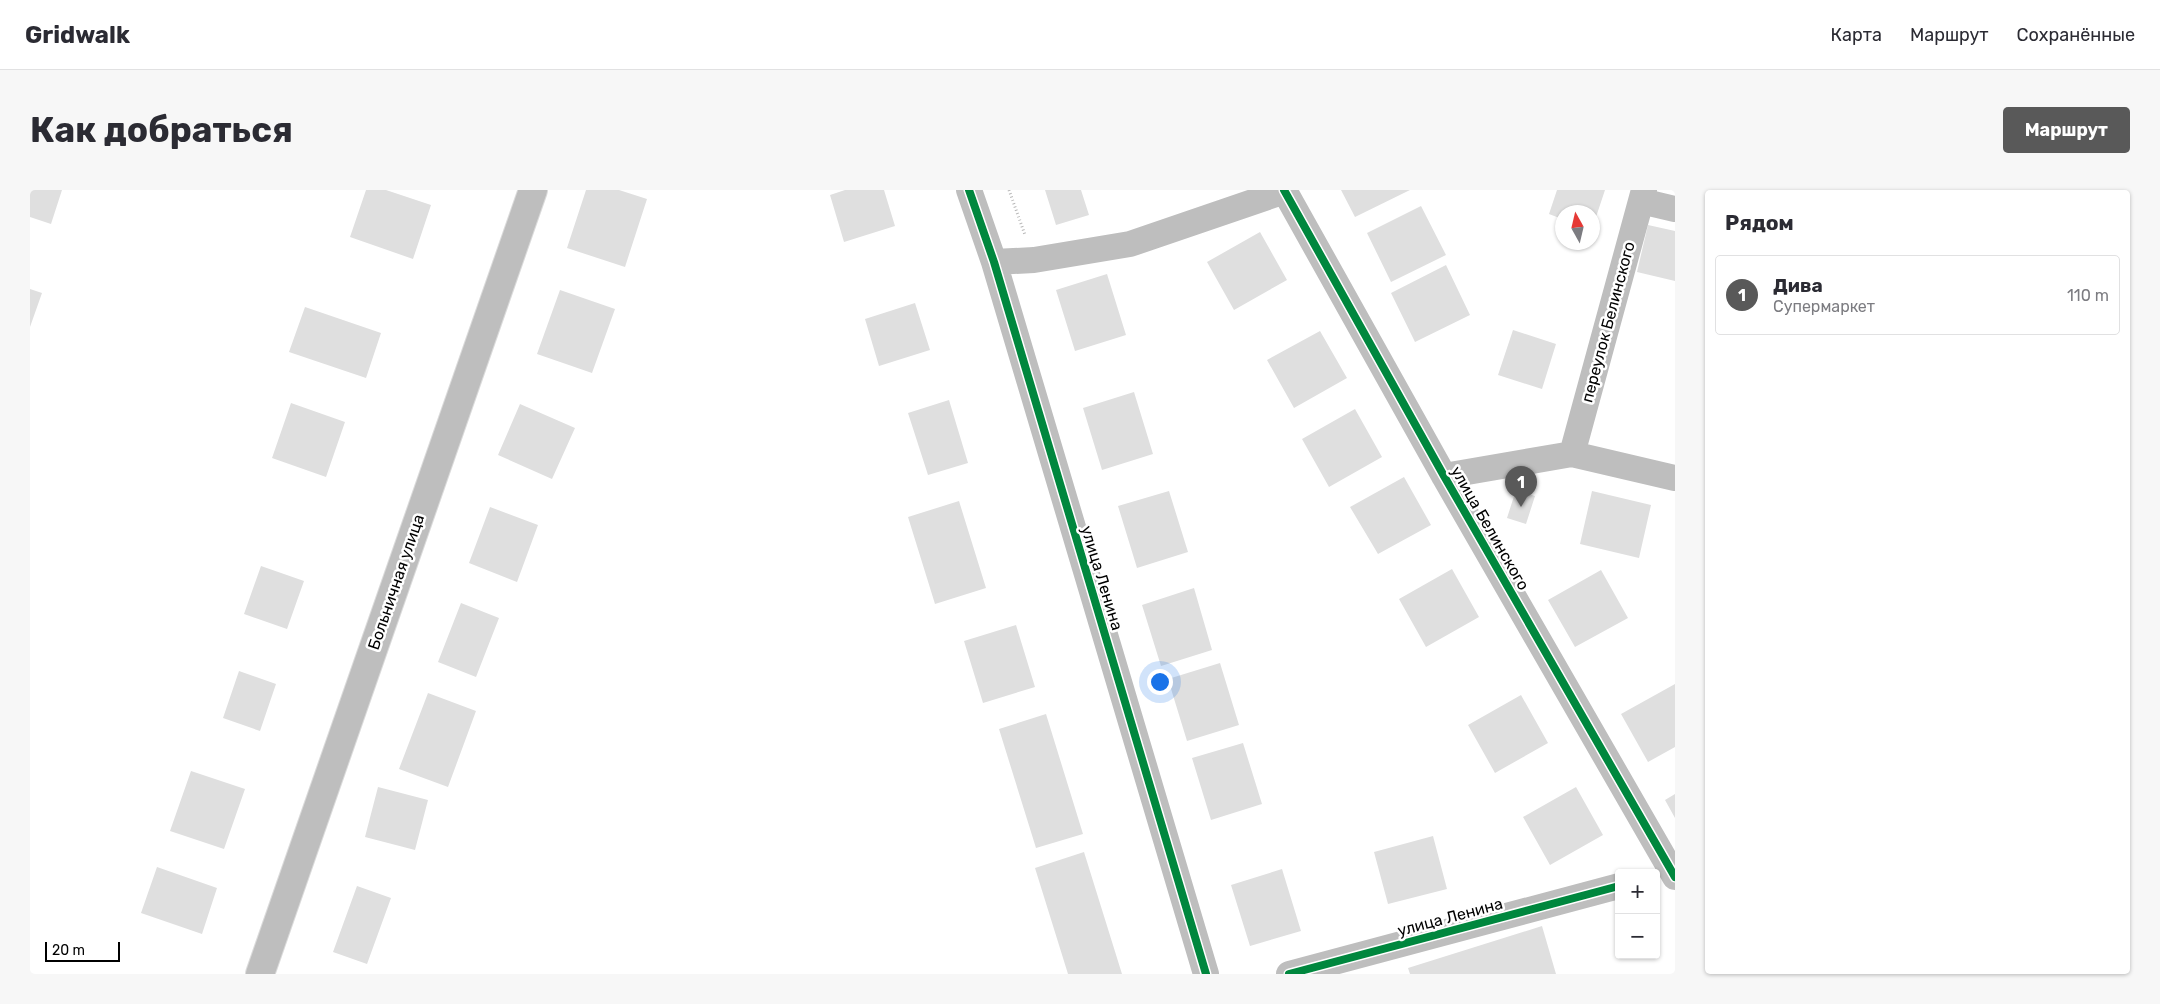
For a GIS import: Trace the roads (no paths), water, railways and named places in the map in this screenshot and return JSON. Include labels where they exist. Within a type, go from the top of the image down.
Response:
[{"type":"main road","name":"Больничная улица","points":[[260,974],[533,190]]},
{"type":"street","name":"улица Ленина","points":[[969,190],[994,262],[1206,974]]},
{"type":"street","points":[[994,262],[1034,260],[1130,244],[1285,191]]},
{"type":"street","name":"улица Белинского","points":[[1285,191],[1668,875]]},
{"type":"street","points":[[1643,195],[1675,208]]},
{"type":"street","name":"переулок Белинского","points":[[1572,454],[1643,195]]},
{"type":"street","points":[[1444,476],[1572,454],[1675,478]]},
{"type":"street","name":"улица Ленина","points":[[1289,974],[1615,887]]},
{"type":"place","name":"Дива","points":[[1521,507]]}]
